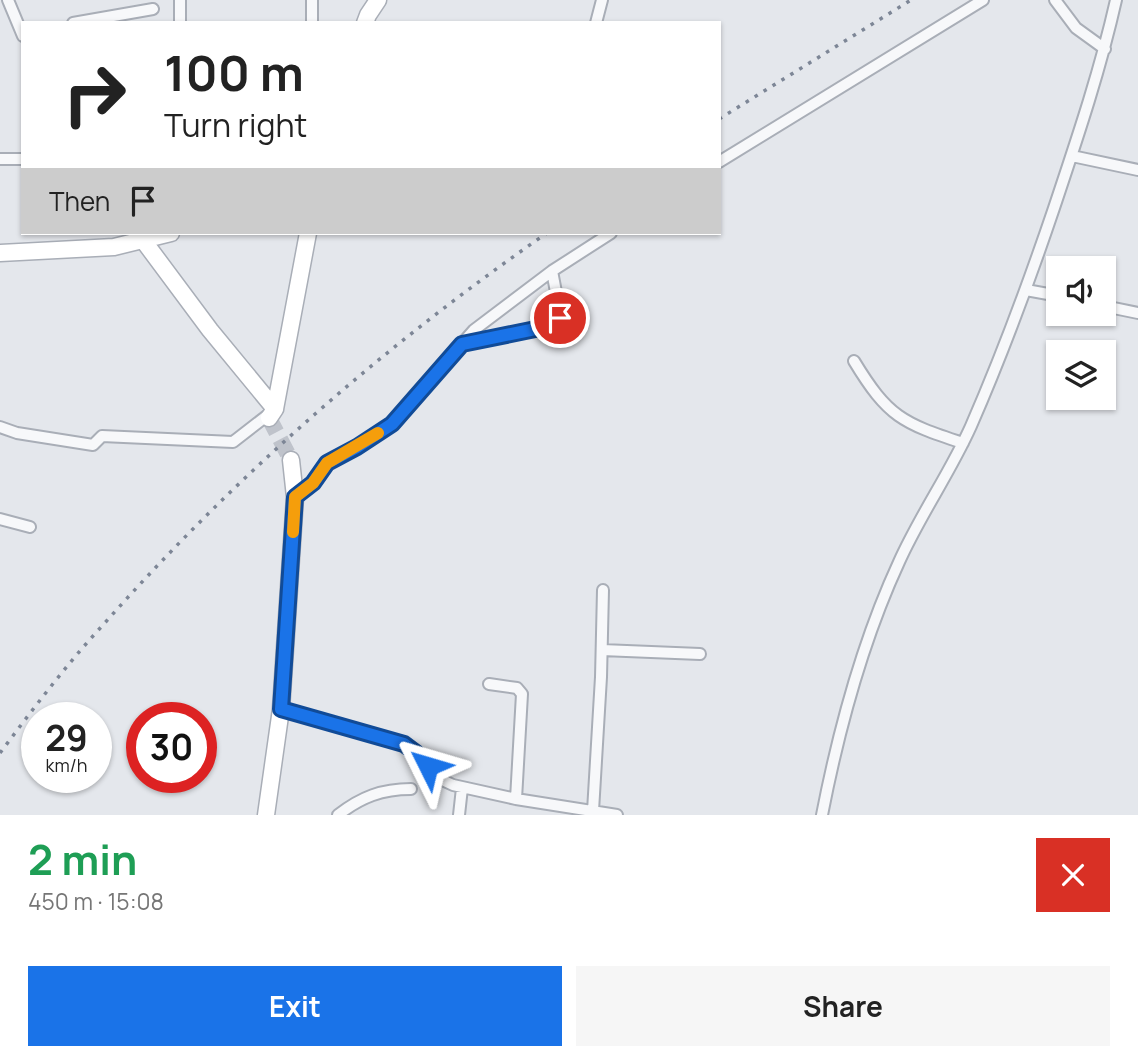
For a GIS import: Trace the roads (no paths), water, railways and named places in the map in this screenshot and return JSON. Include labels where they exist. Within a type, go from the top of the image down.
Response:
[{"type":"main road","points":[[366,21],[379,0]]},
{"type":"main road","points":[[272,414],[308,235]]},
{"type":"main road","points":[[0,253],[114,247],[141,237],[272,414]]},
{"type":"main road","points":[[266,815],[281,709],[295,497],[291,460]]},
{"type":"street","points":[[8,0],[21,31]]},
{"type":"street","points":[[180,0],[180,21]]},
{"type":"street","points":[[312,0],[312,21]]},
{"type":"street","points":[[597,21],[602,0]]},
{"type":"street","points":[[721,161],[983,0]]},
{"type":"street","points":[[1055,0],[1076,28],[1105,49]]},
{"type":"street","points":[[822,815],[832,763],[873,623],[911,537],[963,443],[1026,290],[1072,156],[1105,49],[1116,0]]},
{"type":"street","points":[[85,21],[153,9]]},
{"type":"street","points":[[1072,156],[1138,170]]},
{"type":"street","points":[[0,159],[21,159]]},
{"type":"street","points":[[295,497],[313,483],[327,463],[392,424],[474,330],[552,271],[608,235]]},
{"type":"street","points":[[462,344],[558,323],[560,313],[552,271]]},
{"type":"street","points":[[1026,290],[1046,294]]},
{"type":"street","points":[[1116,308],[1138,313]]},
{"type":"street","points":[[854,361],[870,387],[895,415],[909,424],[963,443]]},
{"type":"street","points":[[0,427],[17,433],[93,445],[102,436],[233,442],[272,414]]},
{"type":"street","points":[[0,519],[30,527]]},
{"type":"street","points":[[593,811],[603,590]]},
{"type":"street","points":[[602,650],[700,654]]},
{"type":"street","points":[[489,684],[517,688],[523,694],[516,799]]},
{"type":"street","points":[[281,709],[404,744],[440,779],[462,788],[617,815]]},
{"type":"street","points":[[459,815],[462,788]]},
{"type":"street","points":[[338,815],[370,794],[384,790],[411,789]]},
{"type":"tunnel","points":[[269,418],[291,460]]},
{"type":"railway","points":[[721,118],[911,0]]},
{"type":"railway","points":[[0,753],[89,640],[153,570],[258,465],[370,367],[544,235]]}]
